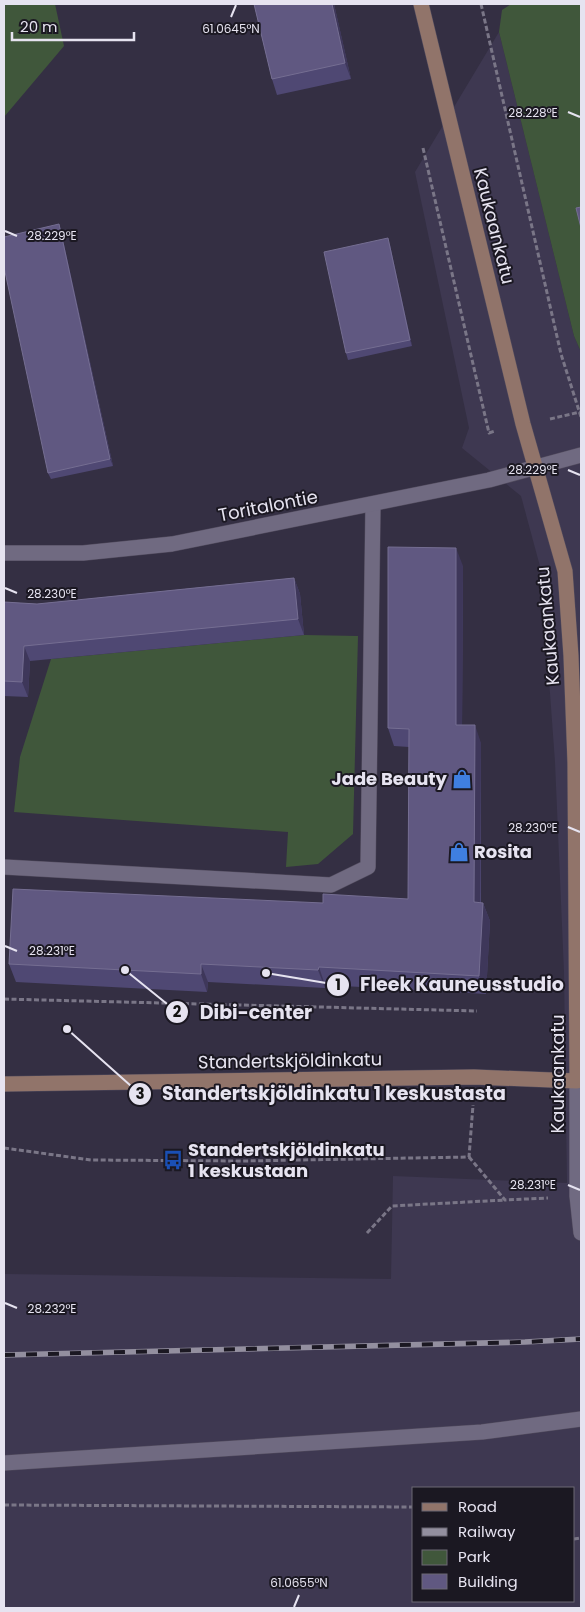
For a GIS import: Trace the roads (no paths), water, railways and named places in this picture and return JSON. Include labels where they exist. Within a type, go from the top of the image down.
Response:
[{"type":"street","name":"Kaukaankatu","points":[[421,4],[521,415],[565,571],[571,656],[575,763],[579,1082],[577,1196],[581,1233]]},
{"type":"street","name":"Toritalontie","points":[[4,552],[83,553],[172,544],[489,480],[581,455]]},
{"type":"street","points":[[4,867],[331,885],[368,868],[373,504]]},
{"type":"street","name":"Standertskjöldinkatu","points":[[4,1084],[474,1077],[579,1082]]},
{"type":"street","points":[[4,1463],[482,1432],[581,1419]]},
{"type":"railway","points":[[4,1355],[581,1339]]},
{"type":"place","name":"Jade Beauty","points":[[462,779]]},
{"type":"place","name":"Rosita","points":[[459,852]]},
{"type":"place","name":"Dibi-center","points":[[125,970]]},
{"type":"place","name":"Fleek Kauneusstudio","points":[[266,973]]},
{"type":"place","name":"Standertskjöldinkatu 1 keskustasta","points":[[67,1029]]},
{"type":"place","name":"Standertskjöldinkatu 1 keskustaan","points":[[173,1160]]}]
